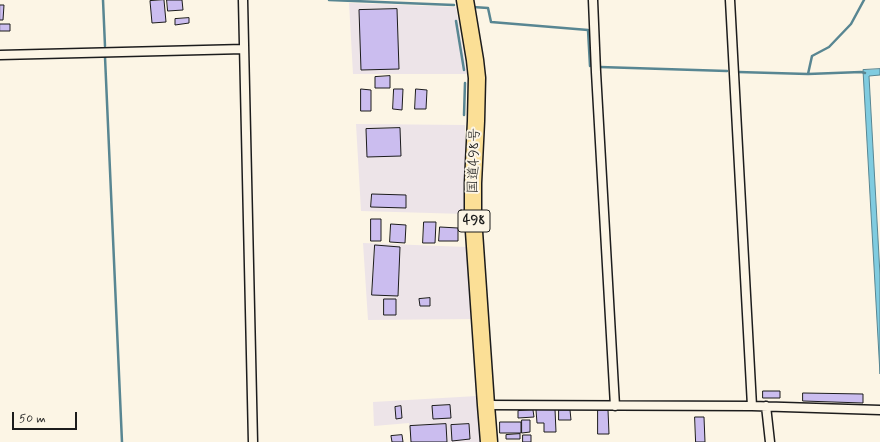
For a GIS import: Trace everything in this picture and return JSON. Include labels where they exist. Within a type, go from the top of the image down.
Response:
[{"type":"highway","name":"国道498号","points":[[465,0],[477,78],[473,182],[474,217],[489,442]]},
{"type":"street","points":[[243,0],[253,442]]},
{"type":"street","points":[[593,0],[596,80],[615,406]]},
{"type":"street","points":[[730,0],[752,406]]},
{"type":"street","points":[[0,55],[244,49]]},
{"type":"street","points":[[486,405],[766,406],[880,410]]},
{"type":"street","points":[[766,406],[770,442]]},
{"type":"shaded area","points":[[349,3],[456,7],[467,74],[353,74]]},
{"type":"shaded area","points":[[356,124],[465,125],[465,214],[361,211]]},
{"type":"shaded area","points":[[363,243],[467,247],[472,319],[368,320]]},
{"type":"shaded area","points":[[477,396],[480,442],[411,442],[409,423],[374,426],[373,402]]},
{"type":"water","points":[[880,69],[880,75],[869,76],[880,275],[880,374],[863,70]]},
{"type":"building","points":[[164,0],[166,22],[152,23],[150,1]]},
{"type":"building","points":[[167,0],[182,0],[183,10],[168,11]]},
{"type":"building","points":[[0,5],[4,5],[3,20],[0,20]]},
{"type":"building","points":[[397,9],[399,69],[361,70],[359,10]]},
{"type":"building","points":[[189,18],[189,23],[175,25],[175,19]]},
{"type":"building","points":[[0,24],[10,24],[10,31],[0,31]]},
{"type":"building","points":[[390,76],[390,88],[375,88],[375,77]]},
{"type":"building","points":[[361,89],[371,90],[371,111],[361,111]]},
{"type":"building","points":[[394,89],[403,89],[402,110],[393,109]]},
{"type":"building","points":[[416,89],[427,90],[426,109],[415,109]]},
{"type":"building","points":[[400,128],[401,156],[367,157],[366,129]]},
{"type":"building","points":[[372,194],[406,195],[406,208],[371,207]]},
{"type":"building","points":[[371,219],[381,219],[381,241],[371,241]]},
{"type":"building","points":[[424,222],[436,222],[435,243],[423,243]]},
{"type":"building","points":[[391,224],[406,225],[405,243],[390,242]]},
{"type":"building","points":[[440,227],[458,228],[458,241],[439,241]]},
{"type":"building","points":[[375,245],[400,247],[398,296],[372,295]]},
{"type":"building","points":[[430,298],[430,306],[420,306],[419,299]]},
{"type":"building","points":[[384,299],[396,299],[396,315],[384,315]]},
{"type":"building","points":[[763,391],[780,391],[780,398],[763,398]]},
{"type":"building","points":[[803,393],[863,394],[863,403],[803,401]]},
{"type":"building","points":[[450,405],[451,418],[433,419],[432,406]]},
{"type":"building","points":[[401,406],[402,418],[396,419],[395,407]]},
{"type":"building","points":[[555,409],[556,432],[544,432],[544,423],[537,423],[536,410]]},
{"type":"building","points":[[533,410],[534,417],[518,418],[518,411]]},
{"type":"building","points":[[559,410],[570,410],[571,420],[559,420]]},
{"type":"building","points":[[598,410],[608,410],[609,434],[598,434]]},
{"type":"building","points":[[695,417],[704,417],[705,442],[696,442]]},
{"type":"building","points":[[522,420],[530,420],[530,432],[522,433]]},
{"type":"building","points":[[500,422],[521,422],[521,433],[500,433]]},
{"type":"building","points":[[446,424],[447,442],[411,442],[410,426]]},
{"type":"building","points":[[469,424],[470,439],[452,441],[451,425]]},
{"type":"building","points":[[520,434],[520,439],[506,439],[506,435]]},
{"type":"building","points":[[402,435],[403,442],[392,442],[391,436]]},
{"type":"building","points":[[523,435],[531,435],[531,442],[523,442]]},
{"type":"waterway","points":[[103,0],[105,46]]},
{"type":"waterway","points":[[329,0],[454,5]]},
{"type":"waterway","points":[[808,74],[812,56],[829,47],[851,24],[864,0]]},
{"type":"waterway","points":[[473,7],[488,8],[491,22],[588,30],[590,66]]},
{"type":"waterway","points":[[456,21],[464,70]]},
{"type":"waterway","points":[[105,57],[122,442]]},
{"type":"waterway","points":[[600,67],[727,71]]},
{"type":"waterway","points":[[738,72],[808,74],[865,73]]},
{"type":"waterway","points":[[464,115],[465,83]]}]
